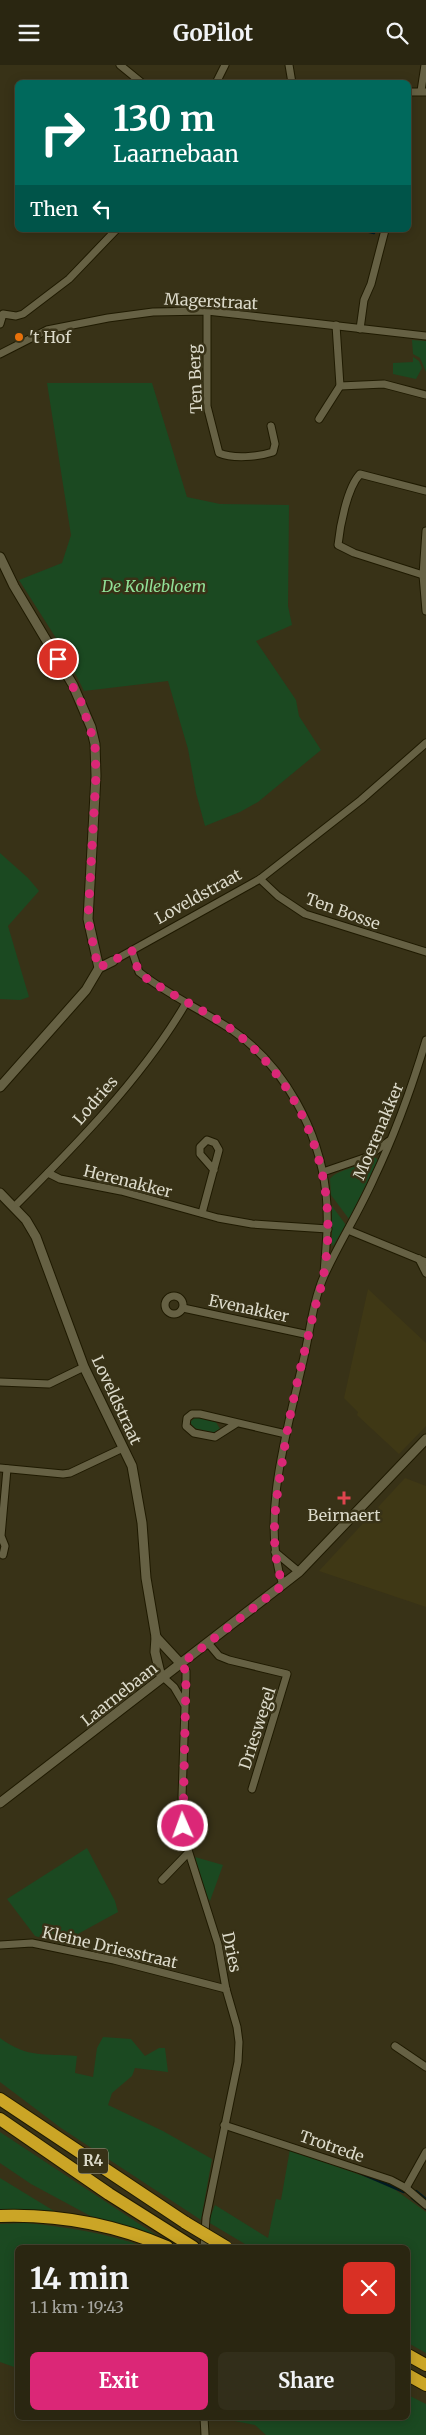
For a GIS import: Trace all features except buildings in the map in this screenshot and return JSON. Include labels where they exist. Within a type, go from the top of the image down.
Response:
[{"type":"highway","name":"R4","points":[[0,2099],[186,2223],[223,2245]]},
{"type":"highway","name":"R4","points":[[0,2119],[189,2245]]},
{"type":"highway","points":[[0,2216],[22,2215],[89,2222],[116,2228],[162,2245]]},
{"type":"highway","points":[[410,2356],[426,2365]]},
{"type":"highway","points":[[410,2376],[426,2385]]},
{"type":"street","points":[[120,65],[138,80]]},
{"type":"street","points":[[218,80],[225,65]]},
{"type":"street","points":[[289,65],[292,80]]},
{"type":"street","points":[[411,92],[424,91],[425,65]]},
{"type":"street","points":[[0,324],[3,314],[16,316],[32,309],[69,279],[114,232]]},
{"type":"street","points":[[360,329],[364,300],[371,284],[384,232]]},
{"type":"street","name":"Magerstraat","points":[[0,354],[47,331],[143,313],[207,311],[426,336]]},
{"type":"street","name":"Ten Berg","points":[[207,311],[207,406],[219,453],[226,456],[265,455],[273,452],[275,444],[271,426]]},
{"type":"street","points":[[319,419],[340,387],[336,325]]},
{"type":"street","points":[[340,387],[384,384],[426,395]]},
{"type":"street","points":[[423,575],[354,553],[338,545],[352,487],[360,474],[426,491]]},
{"type":"street","points":[[426,531],[423,575],[426,611]]},
{"type":"street","points":[[0,557],[14,585],[72,685],[91,727],[95,744],[96,776],[88,919],[98,968],[86,990],[0,1087]]},
{"type":"street","name":"Loveldstraat","points":[[98,968],[260,879],[361,800],[426,743]]},
{"type":"street","name":"Ten Bosse","points":[[260,879],[278,896],[305,914],[426,952]]},
{"type":"street","points":[[132,951],[139,973],[234,1031],[258,1053],[281,1079],[308,1125],[322,1172],[328,1229],[324,1278]]},
{"type":"street","name":"Lodries","points":[[14,1207],[48,1173],[158,1048],[186,1003]]},
{"type":"street","name":"Moerenakker","points":[[283,1585],[274,1552],[276,1505],[286,1434],[309,1335],[324,1278],[374,1180],[391,1139],[426,1040]]},
{"type":"street","points":[[322,1172],[367,1157],[391,1139]]},
{"type":"street","points":[[202,1213],[214,1170]]},
{"type":"street","name":"Herenakker","points":[[48,1173],[60,1179],[121,1191],[202,1213],[252,1224],[328,1229]]},
{"type":"street","name":"Loveldstraat","points":[[0,1193],[26,1220],[40,1246],[84,1367],[132,1466],[137,1486],[146,1578],[156,1637],[155,1653],[160,1673],[164,1677]]},
{"type":"street","points":[[348,1230],[423,1260],[426,1273]]},
{"type":"street","name":"Evenakker","points":[[183,1308],[309,1335]]},
{"type":"street","points":[[0,1381],[49,1384],[84,1367]]},
{"type":"street","points":[[237,1423],[215,1437],[194,1433],[186,1426],[188,1418],[192,1414],[237,1423],[286,1434]]},
{"type":"street","name":"Laarnebaan","points":[[0,1803],[299,1572],[426,1439]]},
{"type":"street","points":[[4,1555],[5,1546],[1,1536],[4,1469],[63,1475],[123,1448]]},
{"type":"street","points":[[274,1552],[299,1572]]},
{"type":"street","points":[[156,1637],[181,1664]]},
{"type":"street","name":"Drieswegel","points":[[208,1643],[219,1656],[229,1660],[288,1674],[252,1789]]},
{"type":"street","name":"Dries","points":[[181,1664],[186,1671],[182,1804],[183,1834],[218,1944],[226,1989],[240,2042],[238,2062],[206,2218],[204,2245]]},
{"type":"street","points":[[164,1677],[174,1687],[185,1705]]},
{"type":"street","points":[[162,1880],[188,1853]]},
{"type":"street","name":"Kleine Driesstraat","points":[[0,1945],[32,1943],[114,1960],[226,1989]]},
{"type":"street","points":[[214,1986],[224,1977]]},
{"type":"street","points":[[395,2046],[426,2067]]},
{"type":"street","name":"Trotrede","points":[[224,2125],[375,2175],[406,2188],[426,2205]]},
{"type":"street","points":[[406,2188],[426,2152]]},
{"type":"street","points":[[204,2420],[205,2435]]},
{"type":"shaded area","points":[[368,1289],[426,1343],[426,1426],[399,1454],[357,1415],[358,1412],[344,1398]]},
{"type":"shaded area","points":[[405,1478],[426,1486],[426,1607],[319,1571]]},
{"type":"green space","points":[[412,340],[426,341],[426,372],[420,358],[413,354]]},
{"type":"green space","points":[[413,357],[419,361],[422,368],[416,379],[393,374],[393,363],[413,362]]},
{"type":"green space","name":"De Kollebloem","points":[[47,383],[152,383],[187,497],[220,504],[289,505],[288,606],[292,625],[256,641],[296,700],[299,716],[321,750],[258,802],[240,812],[205,826],[196,793],[188,749],[168,681],[84,691],[63,649],[19,580],[62,563],[71,535]]},
{"type":"green space","points":[[0,853],[28,878],[39,891],[8,926],[29,997],[20,1000],[0,999]]},
{"type":"green space","points":[[375,1157],[378,1160],[349,1219],[331,1195],[330,1179],[338,1173]]},
{"type":"green space","points":[[332,1206],[346,1225],[333,1246],[332,1245]]},
{"type":"green space","points":[[196,1417],[216,1422],[220,1429],[213,1433],[194,1428],[190,1422]]},
{"type":"green space","points":[[87,1848],[115,1901],[118,1912],[65,1941],[64,1945],[35,1936],[7,1899]]},
{"type":"green space","points":[[195,1857],[223,1865],[210,1901],[206,1896]]},
{"type":"green space","points":[[103,2037],[131,2039],[145,2056],[159,2048],[165,2048],[168,2072],[135,2068],[132,2076],[112,2093],[108,2105],[163,2131],[212,2159],[201,2220],[61,2128],[0,2082],[0,2038],[10,2045],[37,2054],[77,2056],[75,2073],[93,2077],[97,2048]]},
{"type":"green space","points":[[0,2132],[162,2239],[96,2219],[31,2184],[0,2163]]},
{"type":"green space","points":[[290,2149],[390,2186],[426,2212],[426,2353],[410,2344],[410,2245],[247,2245],[208,2222],[215,2205],[268,2238],[276,2199],[281,2200]]},
{"type":"green space","points":[[0,2178],[59,2214],[0,2212]]},
{"type":"green space","points":[[26,2223],[56,2226],[86,2231],[139,2245],[15,2245],[15,2367],[0,2362],[0,2224]]},
{"type":"green space","points":[[410,2396],[426,2404],[426,2435],[266,2435],[255,2425],[229,2420],[410,2420]]},
{"type":"waterway","points":[[370,232],[374,233]]},
{"type":"waterway","points":[[360,2173],[404,2192]]},
{"type":"waterway","points":[[416,2191],[426,2199]]},
{"type":"waterway","points":[[412,2198],[426,2209]]},
{"type":"place","name":"'t Hof","points":[[19,337]]},
{"type":"place","name":"Beirnaert","points":[[344,1498]]},
{"type":"route","points":[[58,659],[81,702],[91,727],[95,744],[96,776],[88,919],[98,968],[132,951],[139,973],[234,1031],[258,1053],[281,1079],[301,1111],[313,1137],[326,1194],[328,1229],[324,1278],[315,1307],[286,1434],[276,1505],[274,1552],[283,1585],[181,1664],[186,1671],[183,1826]]}]
